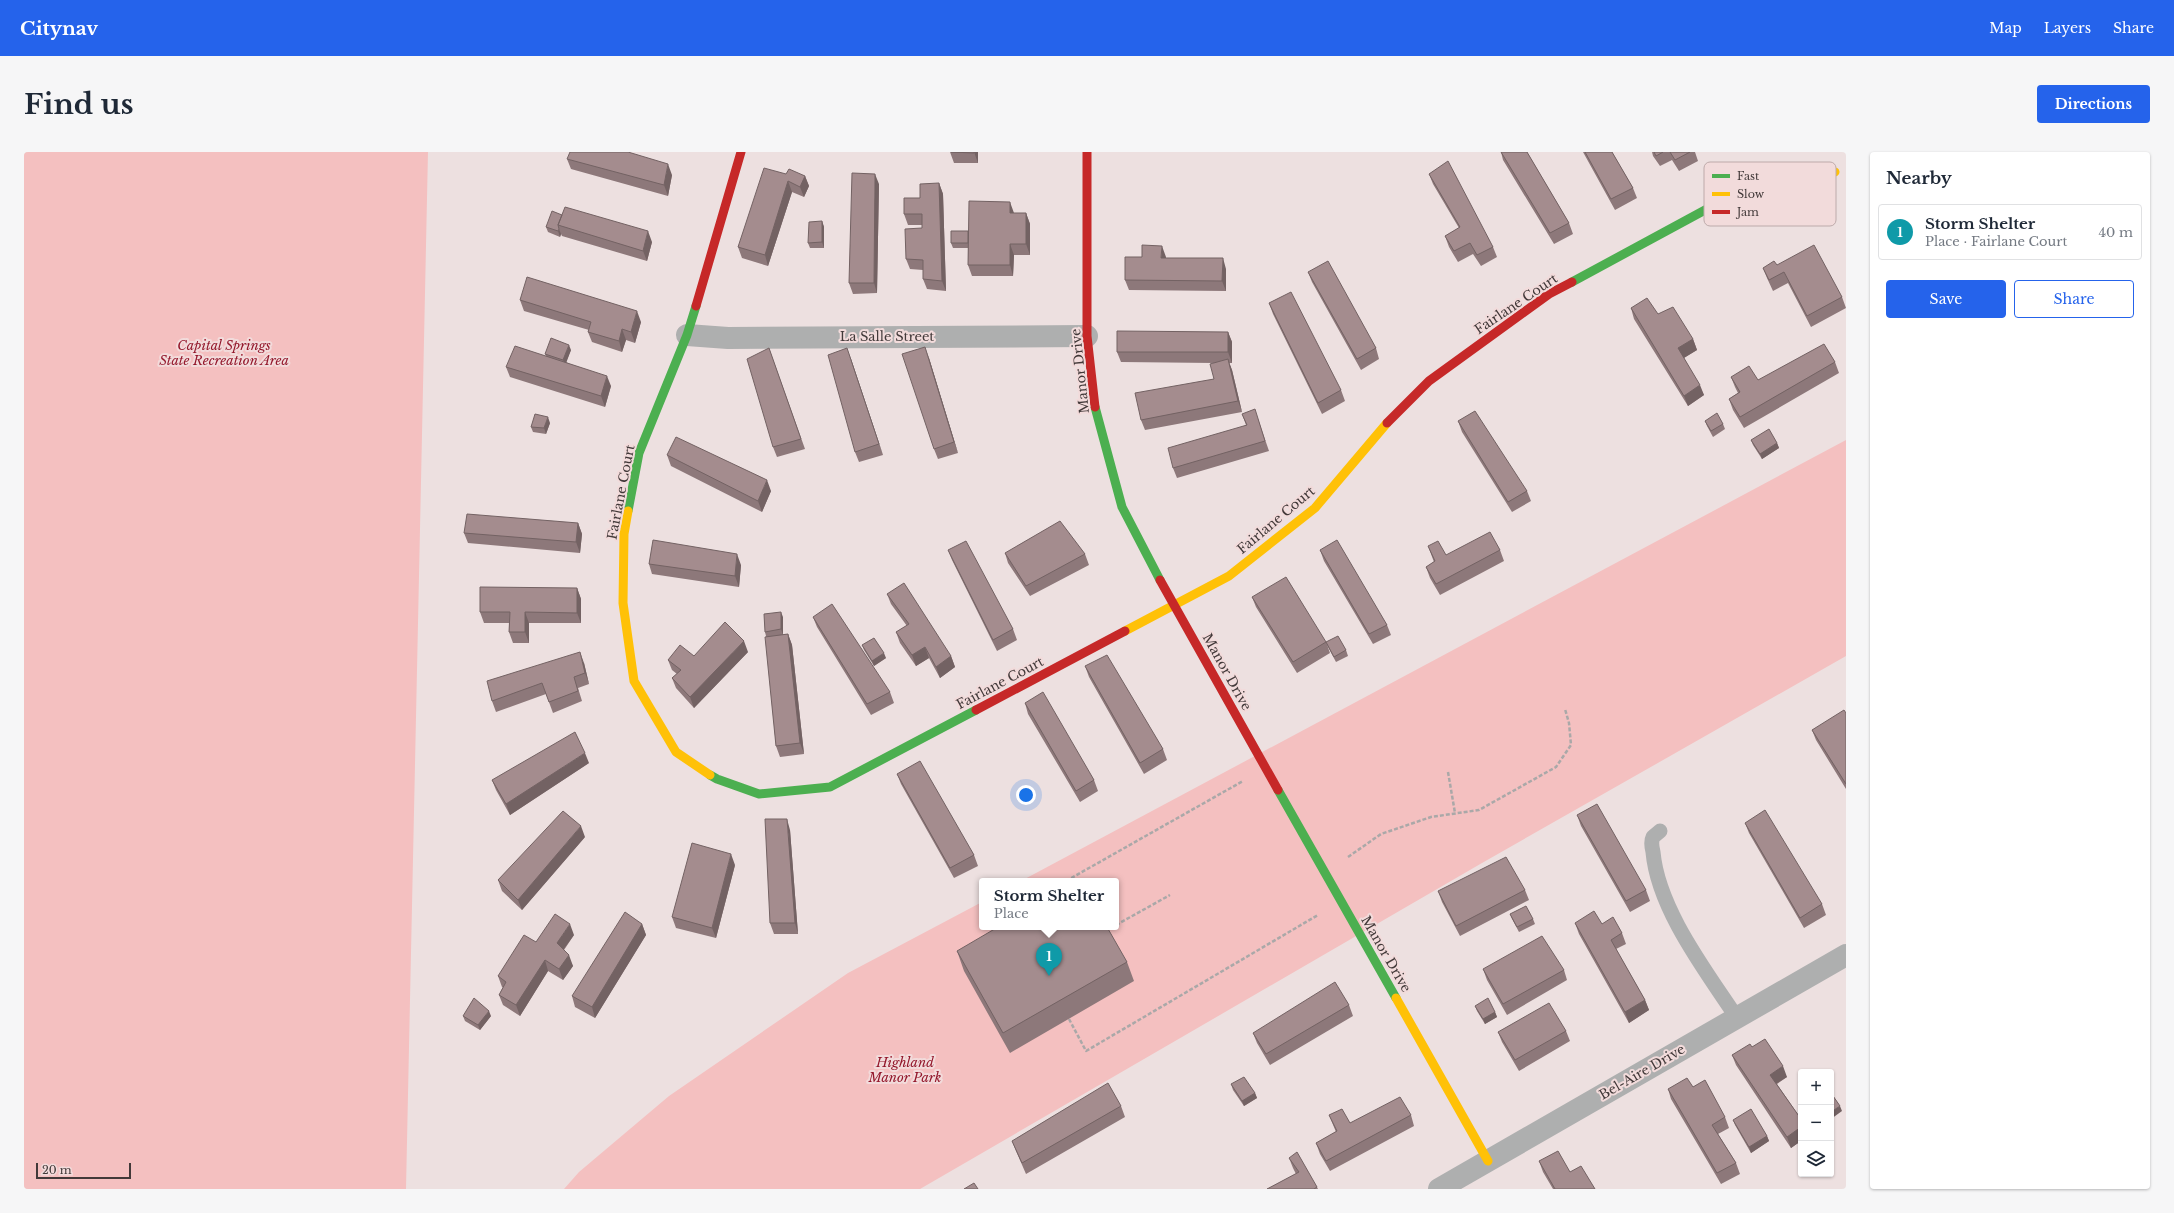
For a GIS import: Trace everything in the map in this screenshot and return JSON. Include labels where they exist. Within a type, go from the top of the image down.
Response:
[{"type":"street","name":"Fairlane Court","points":[[741,152],[687,335],[639,453],[624,534],[623,603],[634,682],[676,752],[717,779],[759,794],[830,787],[1229,576],[1315,508],[1382,427],[1429,381],[1549,294],[1704,211]]},
{"type":"street","name":"Manor Drive","points":[[1087,152],[1087,336],[1094,404],[1122,507],[1174,606],[1488,1161]]},
{"type":"street","name":"La Salle Street","points":[[687,335],[728,338],[1087,336]]},
{"type":"street","name":"Bel-Aire Drive","points":[[1439,1189],[1846,956]]},
{"type":"lane","points":[[1660,831],[1653,837],[1652,845],[1653,860],[1662,891],[1706,972],[1737,1018]]},
{"type":"path","points":[[1325,873],[1381,834],[1431,817],[1479,810],[1556,767],[1571,745],[1569,724],[1565,709]]},
{"type":"path","points":[[1071,878],[1266,768]]},
{"type":"path","points":[[1448,772],[1455,813]]},
{"type":"path","points":[[1119,923],[1170,895]]},
{"type":"path","points":[[1068,1019],[1086,1051],[1341,902]]},
{"type":"green space","name":"Capital Springs State Recreation Area","points":[[24,152],[428,152],[406,1189],[24,1189]]},
{"type":"green space","name":"Highland Manor Park","points":[[1846,440],[1846,656],[1482,863],[920,1189],[564,1189],[579,1172],[669,1096],[848,973],[979,904],[979,930],[1119,930],[1119,878],[1027,878]]},
{"type":"building","points":[[570,152],[628,152],[668,164],[664,185],[567,159]]},
{"type":"building","points":[[951,152],[974,152],[974,153]]},
{"type":"building","points":[[1501,152],[1527,152],[1569,223],[1550,233]]},
{"type":"building","points":[[1585,152],[1612,152],[1633,188],[1611,199]]},
{"type":"building","points":[[1654,152],[1663,152],[1656,156]]},
{"type":"building","points":[[1670,152],[1690,152],[1675,160]]},
{"type":"building","points":[[1448,161],[1493,247],[1477,255],[1470,243],[1454,251],[1445,236],[1460,227],[1429,174]]},
{"type":"building","points":[[764,168],[786,174],[789,169],[805,176],[800,187],[788,181],[765,255],[738,247]]},
{"type":"building","points":[[852,173],[875,174],[874,283],[849,283]]},
{"type":"building","points":[[939,183],[942,281],[923,279],[923,260],[906,259],[905,229],[922,228],[922,214],[904,214],[904,198],[920,198],[920,184]]},
{"type":"building","points":[[969,201],[1010,202],[1010,213],[1026,213],[1026,244],[1010,244],[1010,265],[968,265]]},
{"type":"building","points":[[565,207],[648,231],[643,251],[558,225]]},
{"type":"building","points":[[552,211],[562,215],[558,225],[558,231],[546,227]]},
{"type":"building","points":[[822,221],[822,242],[808,243],[809,222]]},
{"type":"building","points":[[951,231],[968,231],[968,243],[951,243]]},
{"type":"building","points":[[1142,245],[1162,246],[1161,258],[1223,258],[1222,281],[1125,280],[1125,257],[1142,257]]},
{"type":"building","points":[[1814,245],[1842,297],[1807,316],[1784,272],[1769,280],[1763,268],[1774,261],[1777,265]]},
{"type":"building","points":[[1328,261],[1376,348],[1357,359],[1308,272]]},
{"type":"building","points":[[527,277],[637,311],[631,332],[622,329],[619,341],[588,332],[591,322],[520,300]]},
{"type":"building","points":[[1291,292],[1341,390],[1318,403],[1269,303]]},
{"type":"building","points":[[1647,298],[1658,314],[1673,307],[1693,339],[1678,348],[1700,385],[1684,396],[1631,308]]},
{"type":"building","points":[[1117,331],[1228,332],[1228,352],[1117,352]]},
{"type":"building","points":[[551,338],[569,345],[563,360],[545,354]]},
{"type":"building","points":[[1824,344],[1835,362],[1740,417],[1729,399],[1740,392],[1731,377],[1749,366],[1758,380]]},
{"type":"building","points":[[515,346],[607,376],[601,396],[506,367]]},
{"type":"building","points":[[925,347],[954,442],[934,449],[902,354]]},
{"type":"building","points":[[769,348],[801,439],[773,447],[747,359]]},
{"type":"building","points":[[847,348],[879,444],[855,452],[828,355]]},
{"type":"building","points":[[1228,359],[1238,401],[1141,420],[1135,393],[1214,379],[1210,364]]},
{"type":"building","points":[[1255,409],[1265,441],[1173,468],[1168,448],[1247,425],[1242,414]]},
{"type":"building","points":[[1475,411],[1527,491],[1508,502],[1458,421]]},
{"type":"building","points":[[1717,413],[1723,424],[1711,431],[1705,421]]},
{"type":"building","points":[[535,414],[548,417],[544,428],[531,427]]},
{"type":"building","points":[[1769,429],[1777,443],[1760,454],[1751,440]]},
{"type":"building","points":[[676,437],[767,480],[758,501],[667,455]]},
{"type":"building","points":[[467,514],[578,523],[576,542],[464,533]]},
{"type":"building","points":[[1060,521],[1085,554],[1026,586],[1005,553]]},
{"type":"building","points":[[1490,532],[1500,550],[1436,584],[1426,567],[1435,561],[1428,546],[1438,541],[1446,555]]},
{"type":"building","points":[[653,540],[737,554],[735,576],[649,564]]},
{"type":"building","points":[[1337,540],[1387,625],[1369,634],[1320,550]]},
{"type":"building","points":[[966,541],[1013,629],[993,640],[948,550]]},
{"type":"building","points":[[1286,577],[1326,642],[1293,662],[1252,597]]},
{"type":"building","points":[[904,583],[951,656],[936,667],[925,647],[912,655],[896,632],[909,624],[887,594]]},
{"type":"building","points":[[480,587],[577,588],[577,613],[525,612],[525,632],[509,632],[510,612],[480,612]]},
{"type":"building","points":[[832,604],[890,692],[867,704],[813,617]]},
{"type":"building","points":[[781,612],[781,629],[765,632],[764,614]]},
{"type":"building","points":[[725,622],[744,641],[690,697],[672,678],[681,670],[668,660],[680,645],[694,656]]},
{"type":"building","points":[[788,634],[800,743],[776,746],[765,637]]},
{"type":"building","points":[[1338,636],[1346,650],[1334,657],[1326,642]]},
{"type":"building","points":[[874,638],[884,653],[872,661],[862,645]]},
{"type":"building","points":[[580,652],[585,673],[574,677],[578,691],[549,702],[542,683],[492,701],[487,681]]},
{"type":"building","points":[[1107,655],[1163,749],[1140,763],[1085,666]]},
{"type":"building","points":[[1043,692],[1094,780],[1076,791],[1025,703]]},
{"type":"building","points":[[1844,710],[1846,713],[1846,784],[1812,730]]},
{"type":"building","points":[[575,732],[585,753],[506,804],[492,780]]},
{"type":"building","points":[[920,761],[974,855],[950,868],[897,774]]},
{"type":"building","points":[[1597,804],[1646,890],[1626,901],[1577,815]]},
{"type":"building","points":[[1765,810],[1822,904],[1800,918],[1745,823]]},
{"type":"building","points":[[563,811],[581,826],[518,900],[498,880]]},
{"type":"building","points":[[765,819],[787,819],[795,923],[770,923]]},
{"type":"building","points":[[692,843],[731,854],[712,928],[672,917]]},
{"type":"building","points":[[1506,857],[1525,890],[1456,926],[1438,891]]},
{"type":"building","points":[[1526,906],[1533,919],[1517,927],[1510,914]]},
{"type":"building","points":[[1594,911],[1602,924],[1613,917],[1622,933],[1611,940],[1645,1000],[1625,1012],[1575,923]]},
{"type":"building","points":[[625,912],[642,924],[592,1007],[572,996]]},
{"type":"building","points":[[555,914],[570,924],[557,943],[569,955],[559,969],[545,960],[516,1005],[499,995],[506,982],[498,976],[524,935],[536,942]]},
{"type":"building","points":[[993,930],[1109,930],[1127,962],[1003,1033],[957,951]]},
{"type":"building","points":[[1542,936],[1564,970],[1503,1004],[1483,969]]},
{"type":"building","points":[[1335,982],[1349,1005],[1266,1054],[1253,1033]]},
{"type":"building","points":[[474,998],[489,1011],[478,1025],[463,1016]]},
{"type":"building","points":[[1488,998],[1495,1012],[1483,1019],[1475,1006]]},
{"type":"building","points":[[1549,1003],[1566,1031],[1515,1060],[1498,1032]]},
{"type":"building","points":[[1765,1039],[1783,1066],[1770,1075],[1798,1115],[1798,1129],[1787,1137],[1732,1055],[1750,1044],[1752,1047]]},
{"type":"building","points":[[1244,1077],[1255,1093],[1242,1101],[1231,1084]]},
{"type":"building","points":[[1687,1078],[1693,1087],[1705,1080],[1725,1117],[1712,1125],[1736,1163],[1717,1173],[1668,1089]]},
{"type":"building","points":[[1108,1083],[1121,1106],[1022,1163],[1012,1141]]},
{"type":"building","points":[[1400,1097],[1411,1115],[1326,1161],[1316,1143],[1337,1131],[1329,1115],[1342,1109],[1350,1123]]},
{"type":"building","points":[[1834,1097],[1840,1106],[1834,1110]]},
{"type":"building","points":[[1751,1109],[1767,1136],[1749,1147],[1733,1120]]},
{"type":"building","points":[[1558,1151],[1570,1172],[1581,1166],[1595,1189],[1555,1189],[1539,1161]]},
{"type":"building","points":[[1297,1152],[1317,1187],[1314,1189],[1267,1189],[1299,1172],[1289,1158]]},
{"type":"building","points":[[974,1183],[978,1189],[964,1189]]},
{"type":"traffic: fast","points":[[1572,282],[1704,211]]},
{"type":"traffic: fast","points":[[628,511],[639,453],[687,335],[696,306]]},
{"type":"traffic: fast","points":[[1095,407],[1122,507],[1160,580]]},
{"type":"traffic: fast","points":[[710,775],[759,794],[830,787],[976,710]]},
{"type":"traffic: fast","points":[[1278,790],[1396,998]]},
{"type":"traffic: slow","points":[[1125,631],[1229,576],[1315,508],[1387,423]]},
{"type":"traffic: slow","points":[[628,511],[624,534],[623,603],[634,681],[676,752],[710,775]]},
{"type":"traffic: slow","points":[[1396,998],[1488,1161]]},
{"type":"traffic: jam","points":[[696,306],[741,152]]},
{"type":"traffic: jam","points":[[1087,152],[1087,336],[1095,407]]},
{"type":"traffic: jam","points":[[1387,423],[1429,381],[1549,294],[1572,282]]},
{"type":"traffic: jam","points":[[1160,580],[1278,790]]},
{"type":"traffic: jam","points":[[976,710],[1125,631]]},
{"type":"place","name":"Storm Shelter","points":[[1049,976]]}]
